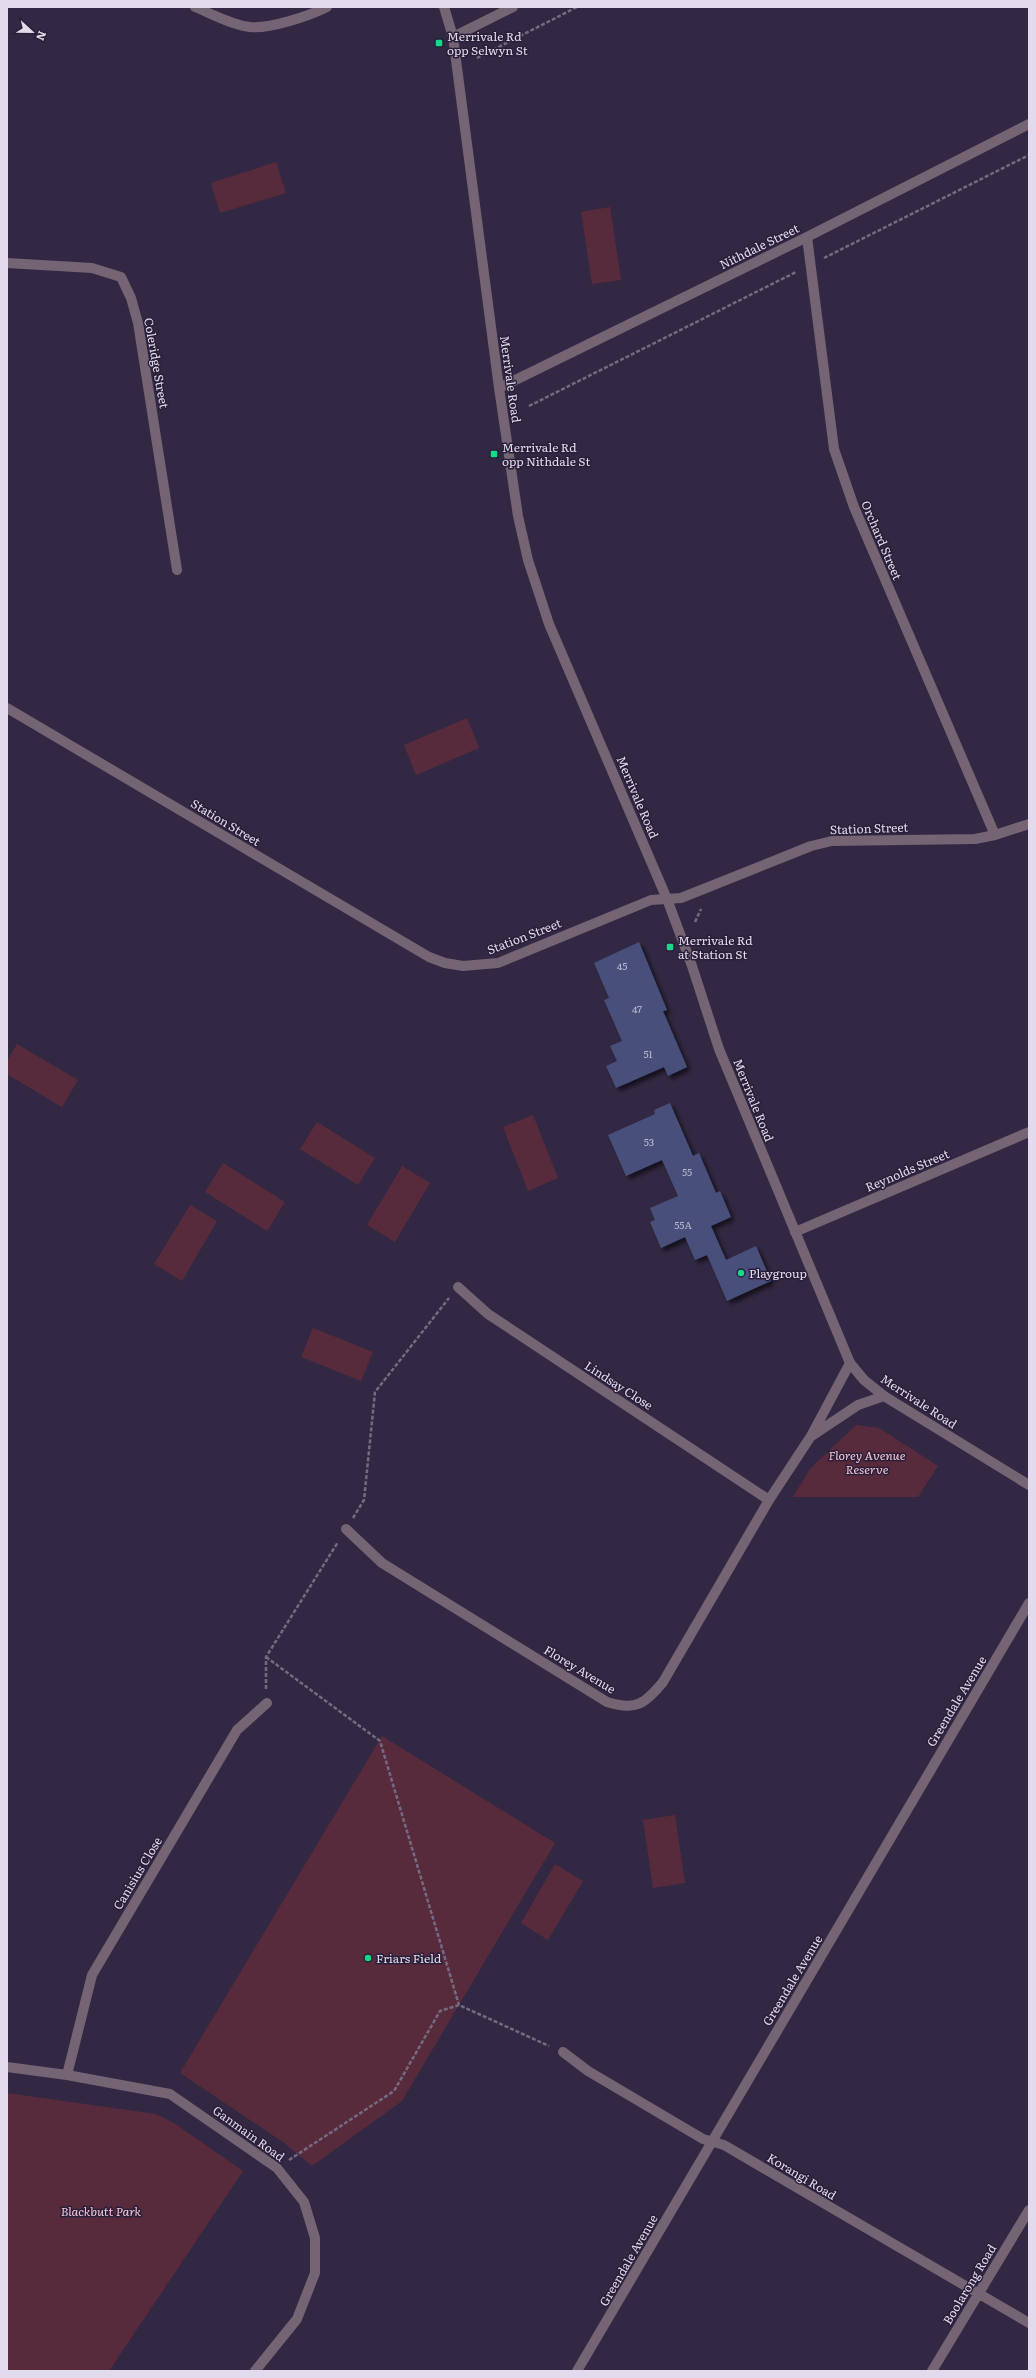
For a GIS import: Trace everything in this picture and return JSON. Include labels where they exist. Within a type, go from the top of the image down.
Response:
[{"type":"street","points":[[195,7],[249,27],[264,26],[317,12],[327,7]]},
{"type":"street","name":"Merrivale Road","points":[[444,7],[453,37],[499,388],[518,516],[528,560],[549,624],[667,899],[692,966],[719,1049],[850,1363],[864,1380],[884,1396],[1029,1485]]},
{"type":"street","points":[[453,37],[513,7]]},
{"type":"street","name":"Nithdale Street","points":[[499,388],[807,237],[1029,124]]},
{"type":"street","name":"Orchard Street","points":[[807,237],[834,449],[854,507],[995,835]]},
{"type":"street","name":"Coleridge Street","points":[[7,263],[92,268],[121,277],[131,298],[138,323],[177,570]]},
{"type":"street","name":"Station Street","points":[[7,708],[429,957],[445,963],[475,966],[498,963],[651,900],[681,898],[790,854],[832,841],[975,839],[995,835],[1029,824]]},
{"type":"street","name":"Reynolds Street","points":[[795,1232],[1029,1132]]},
{"type":"street","name":"Lindsay Close","points":[[458,1287],[488,1314],[769,1500]]},
{"type":"street","name":"Florey Avenue","points":[[346,1529],[382,1563],[607,1702],[621,1706],[632,1706],[648,1701],[663,1682],[769,1500],[811,1436],[850,1363]]},
{"type":"street","name":"Florey Avenue","points":[[811,1436],[858,1404],[884,1396]]},
{"type":"street","name":"Greendale Avenue","points":[[577,2371],[1029,1603]]},
{"type":"street","name":"Canisius Close","points":[[66,2075],[92,1975],[237,1730],[266,1703]]},
{"type":"street","name":"Korangi Road","points":[[563,2052],[588,2071],[703,2139],[724,2145],[1029,2323]]},
{"type":"street","name":"Ganmain Road","points":[[7,2067],[66,2075],[170,2094],[277,2168],[304,2202],[315,2238],[315,2274],[297,2319],[254,2371]]},
{"type":"street","name":"Boolarong Road","points":[[932,2371],[1029,2210]]},
{"type":"path","points":[[477,58],[577,7]]},
{"type":"path","points":[[529,406],[1029,155]]},
{"type":"path","points":[[695,922],[702,909]]},
{"type":"path","points":[[266,1703],[266,1657],[364,1500],[375,1392],[458,1287]]},
{"type":"path","points":[[266,1657],[380,1741],[459,2005]]},
{"type":"path","points":[[277,2168],[394,2091],[440,2011],[459,2005],[563,2052]]},
{"type":"green space","points":[[276,162],[286,193],[220,213],[211,183]]},
{"type":"green space","points":[[610,207],[621,280],[592,284],[581,212]]},
{"type":"green space","points":[[467,718],[479,748],[416,775],[404,745]]},
{"type":"green space","points":[[17,1044],[78,1080],[62,1107],[7,1074],[7,1061]]},
{"type":"green space","points":[[533,1115],[558,1178],[528,1191],[503,1127]]},
{"type":"green space","points":[[317,1122],[375,1158],[358,1185],[300,1149]]},
{"type":"green space","points":[[223,1163],[285,1202],[267,1231],[205,1192]]},
{"type":"green space","points":[[402,1166],[430,1183],[395,1242],[367,1225]]},
{"type":"green space","points":[[190,1205],[217,1221],[182,1281],[154,1264]]},
{"type":"green space","points":[[313,1328],[373,1352],[361,1381],[301,1357]]},
{"type":"green space","name":"Florey Avenue Reserve","points":[[856,1425],[879,1428],[938,1466],[918,1497],[793,1497],[810,1469]]},
{"type":"green space","name":"Friars Field","points":[[382,1736],[555,1843],[402,2101],[312,2166],[283,2142],[180,2073]]},
{"type":"green space","points":[[675,1815],[685,1883],[653,1888],[643,1820]]},
{"type":"green space","points":[[555,1864],[583,1881],[548,1940],[521,1923]]},
{"type":"green space","name":"Blackbutt Park","points":[[7,2093],[156,2114],[174,2123],[243,2171],[109,2371],[7,2371]]},
{"type":"building","points":[[639,942],[667,1010],[663,1011],[687,1067],[668,1076],[664,1067],[616,1088],[606,1066],[617,1061],[610,1046],[622,1041],[604,1000],[609,998],[594,963]]},
{"type":"building","points":[[670,1103],[693,1156],[699,1153],[716,1193],[720,1191],[731,1217],[711,1226],[726,1260],[756,1246],[771,1281],[727,1301],[707,1255],[695,1260],[685,1237],[661,1248],[650,1222],[655,1220],[650,1208],[678,1196],[662,1160],[626,1176],[608,1135],[655,1114],[654,1110]]},
{"type":"place","name":"Merrivale Rd opp Selwyn St","points":[[439,43]]},
{"type":"place","name":"Merrivale Rd opp Nithdale St","points":[[494,454]]},
{"type":"place","name":"Merrivale Rd at Station St","points":[[670,947]]},
{"type":"place","name":"Playgroup","points":[[741,1273]]},
{"type":"place","name":"Friars Field","points":[[368,1958]]}]
